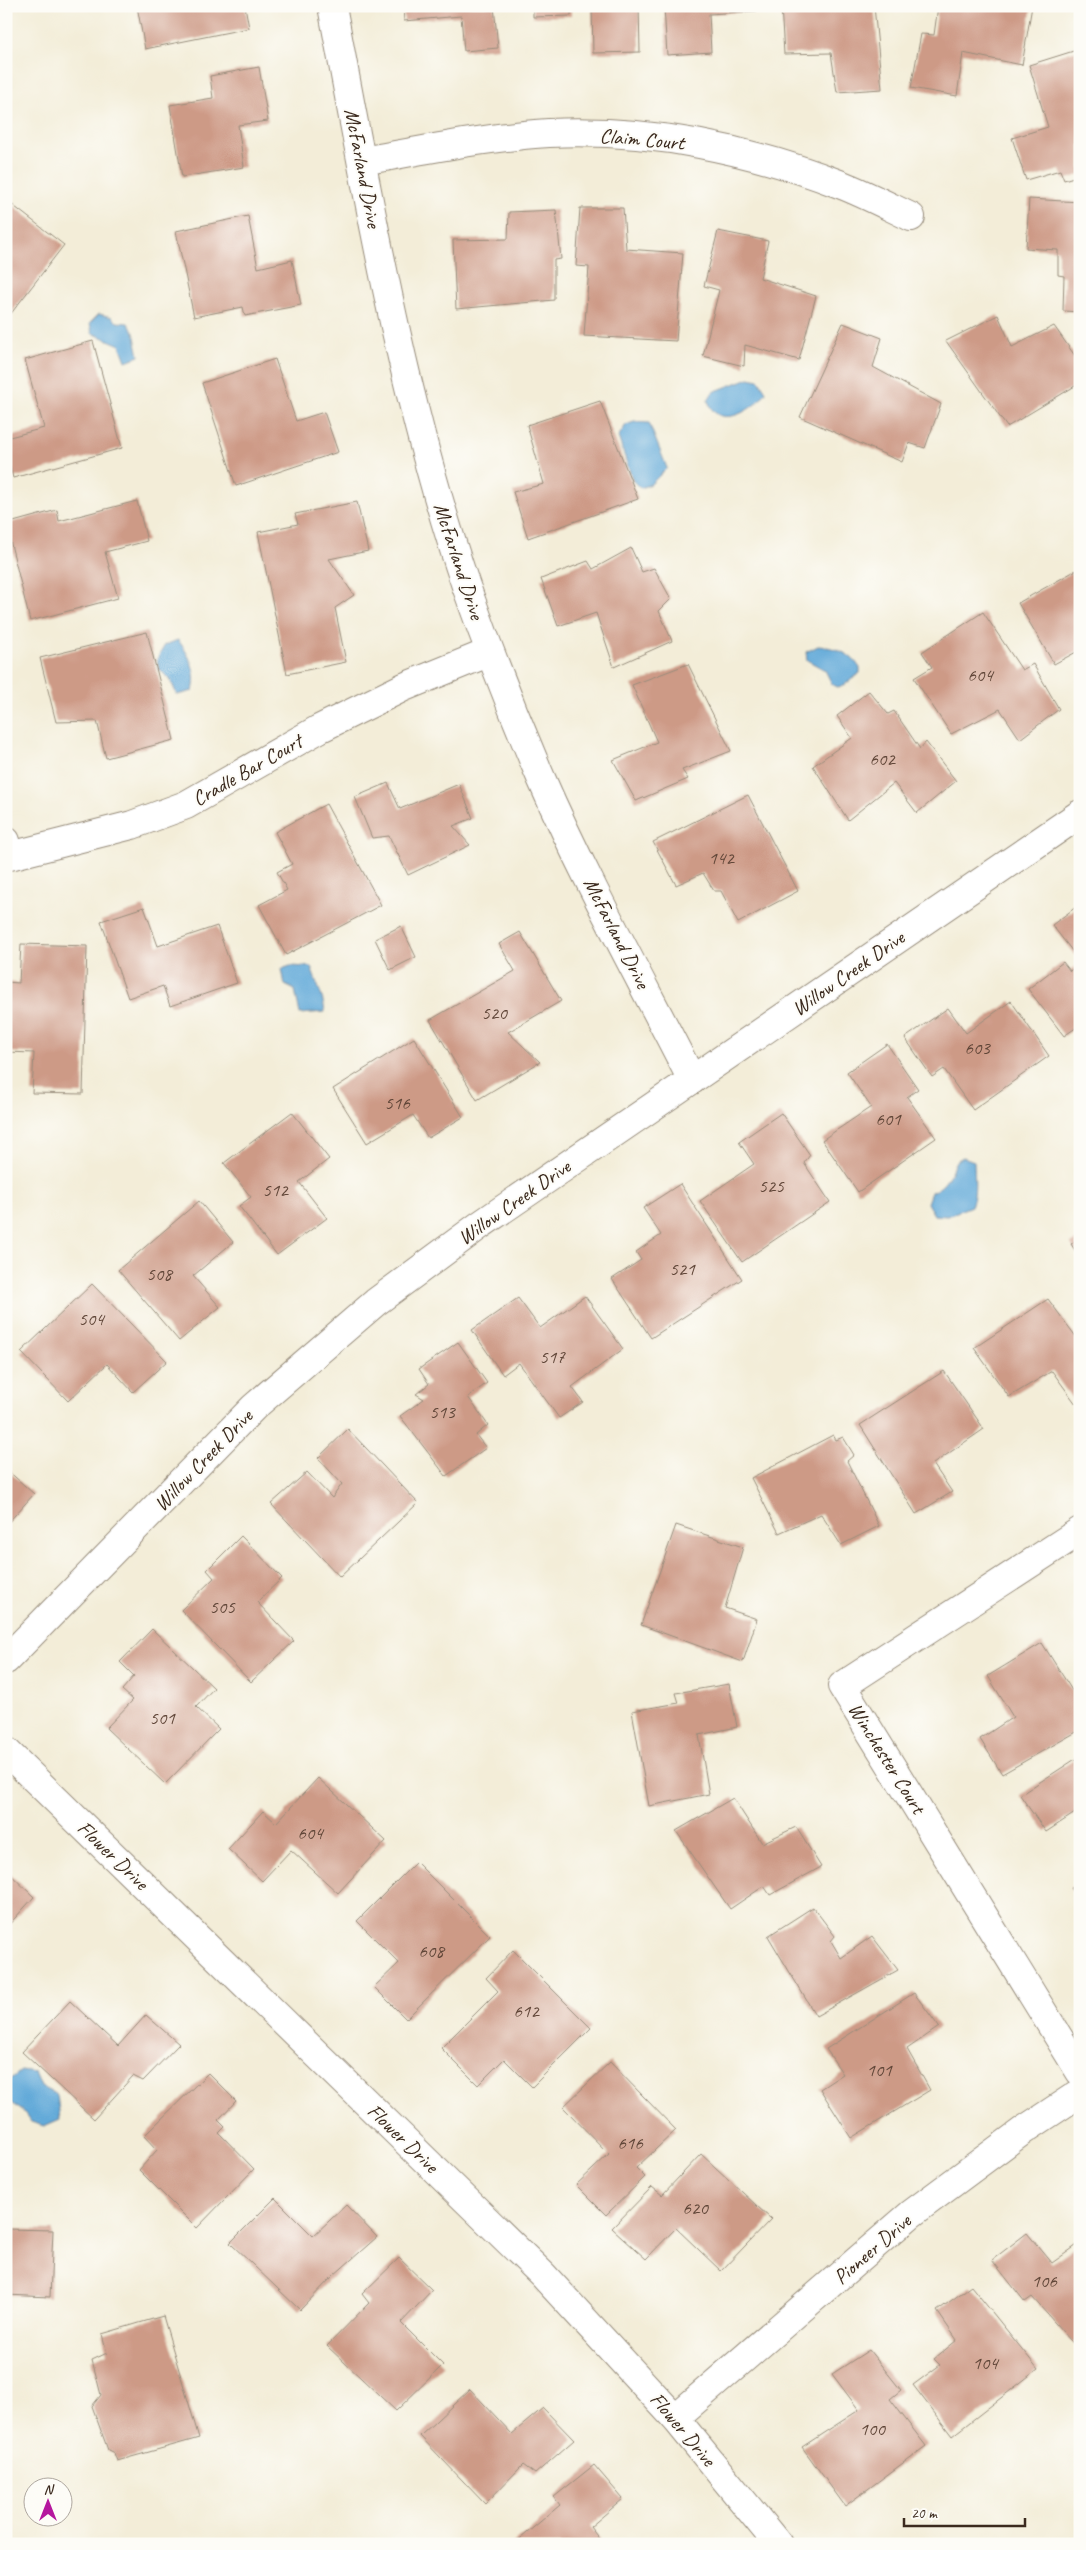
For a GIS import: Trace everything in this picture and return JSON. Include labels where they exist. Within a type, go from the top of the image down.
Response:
[{"type":"street","name":"McFarland Drive","points":[[332,6],[398,343],[428,464],[466,584],[490,652],[541,779],[607,916],[692,1080]]},
{"type":"street","name":"Claim Court","points":[[362,162],[476,140],[550,133],[624,135],[699,144],[772,161],[843,185],[911,216]]},
{"type":"street","name":"Cradle Bar Court","points":[[6,841],[10,856],[132,825],[186,805],[319,729],[404,687],[490,652]]},
{"type":"street","name":"Willow Creek Drive","points":[[6,1660],[254,1407],[376,1302],[480,1225],[1080,814]]},
{"type":"street","name":"Winchester Court","points":[[1080,1531],[842,1686],[1080,2072]]},
{"type":"street","name":"Flower Drive","points":[[6,1751],[543,2275],[675,2418],[778,2544]]},
{"type":"street","name":"Pioneer Drive","points":[[675,2418],[911,2214],[1024,2130],[1080,2093]]},
{"type":"water","points":[[99,314],[112,317],[117,322],[128,323],[134,332],[139,356],[126,361],[120,345],[92,333],[90,323]]},
{"type":"water","points":[[749,378],[759,380],[766,392],[753,406],[736,415],[727,417],[719,415],[712,410],[708,400],[713,392]]},
{"type":"water","points":[[634,422],[649,423],[667,468],[651,484],[640,488],[633,481],[618,437],[626,425]]},
{"type":"water","points":[[178,640],[192,664],[194,684],[193,691],[177,695],[170,679],[159,669],[157,659],[165,645]]},
{"type":"water","points":[[818,646],[836,649],[852,658],[860,668],[860,673],[843,686],[837,687],[832,684],[825,670],[807,660],[806,652]]},
{"type":"water","points":[[290,966],[311,967],[325,1012],[300,1014],[295,990],[285,985],[282,969]]},
{"type":"water","points":[[963,1157],[974,1161],[975,1190],[971,1206],[947,1216],[934,1215],[927,1203],[931,1192],[941,1187],[956,1161]]},
{"type":"water","points":[[21,2071],[35,2073],[41,2087],[57,2095],[60,2119],[44,2126],[31,2122],[23,2111],[6,2100],[6,2083]]},
{"type":"building","points":[[137,6],[245,6],[249,28],[145,49]]},
{"type":"building","points":[[403,6],[494,6],[498,48],[464,51],[461,16],[404,21]]},
{"type":"building","points":[[533,6],[571,6],[571,16],[533,17]]},
{"type":"building","points":[[592,6],[639,6],[640,52],[593,53]]},
{"type":"building","points":[[664,6],[756,6],[757,11],[709,14],[711,52],[667,55]]},
{"type":"building","points":[[781,6],[874,6],[882,89],[837,92],[831,53],[784,54]]},
{"type":"building","points":[[938,6],[1032,6],[1022,65],[963,53],[957,96],[911,88],[921,34],[934,35]]},
{"type":"building","points":[[1080,49],[1080,175],[1064,180],[1060,170],[1026,180],[1012,138],[1048,127],[1029,65]]},
{"type":"building","points":[[259,67],[268,121],[238,125],[244,167],[182,177],[170,105],[213,98],[210,76]]},
{"type":"building","points":[[1029,199],[1080,202],[1080,312],[1063,311],[1064,276],[1058,275],[1058,250],[1026,248]]},
{"type":"building","points":[[6,200],[64,245],[6,320]]},
{"type":"building","points":[[580,208],[623,208],[626,249],[683,253],[676,341],[584,336],[589,267],[576,266]]},
{"type":"building","points":[[556,210],[561,259],[554,260],[554,300],[456,309],[453,240],[508,239],[509,212]]},
{"type":"building","points":[[248,216],[258,268],[292,260],[301,305],[245,316],[243,307],[194,317],[176,231]]},
{"type":"building","points":[[718,231],[768,241],[760,278],[816,296],[799,360],[745,345],[744,366],[703,356],[719,290],[704,286]]},
{"type":"building","points":[[998,315],[1012,347],[1054,326],[1080,363],[1080,383],[1007,427],[946,341]]},
{"type":"building","points":[[843,323],[882,338],[873,367],[941,404],[925,448],[909,443],[902,462],[800,417]]},
{"type":"building","points":[[93,341],[122,448],[13,478],[6,451],[6,438],[44,428],[25,360]]},
{"type":"building","points":[[275,359],[296,421],[324,412],[338,452],[236,486],[202,383]]},
{"type":"building","points":[[600,401],[638,499],[528,538],[513,492],[544,484],[527,425]]},
{"type":"building","points":[[137,501],[147,541],[105,552],[118,598],[30,621],[6,524],[57,510],[59,521]]},
{"type":"building","points":[[357,502],[368,551],[329,559],[354,595],[335,608],[346,662],[287,674],[258,532],[298,524],[295,514]]},
{"type":"building","points":[[631,548],[642,572],[654,568],[671,599],[659,611],[672,641],[614,667],[596,613],[558,626],[541,579],[588,561],[593,569]]},
{"type":"building","points":[[1080,568],[1080,650],[1054,664],[1018,603]]},
{"type":"building","points":[[983,612],[1022,670],[1033,664],[1059,709],[1020,739],[1000,709],[951,734],[914,678],[932,667],[922,652]]},
{"type":"building","points":[[147,632],[174,740],[106,758],[97,721],[56,722],[40,658]]},
{"type":"building","points":[[688,664],[731,751],[682,770],[688,779],[636,801],[613,760],[657,742],[632,685]]},
{"type":"building","points":[[869,691],[888,714],[894,711],[920,749],[926,742],[956,781],[917,813],[894,783],[848,820],[813,766],[852,738],[837,716]]},
{"type":"building","points":[[388,783],[400,809],[459,784],[473,818],[453,826],[470,845],[408,875],[389,836],[372,838],[355,797]]},
{"type":"building","points":[[748,795],[798,891],[738,923],[721,891],[714,891],[703,873],[676,885],[653,842]]},
{"type":"building","points":[[326,804],[381,905],[286,955],[259,905],[287,890],[277,872],[292,864],[275,832]]},
{"type":"building","points":[[1080,904],[1080,961],[1052,925]]},
{"type":"building","points":[[144,907],[158,946],[217,926],[237,983],[170,1006],[163,986],[128,998],[101,921]]},
{"type":"building","points":[[401,926],[416,957],[390,970],[375,939]]},
{"type":"building","points":[[520,932],[561,1001],[508,1032],[540,1062],[477,1100],[430,1020],[515,971],[499,944]]},
{"type":"building","points":[[21,944],[87,946],[83,1094],[32,1093],[34,1053],[6,1052],[6,982],[19,983]]},
{"type":"building","points":[[1063,962],[1070,971],[1080,963],[1080,1025],[1064,1036],[1028,989]]},
{"type":"building","points":[[1011,1001],[1049,1056],[973,1110],[944,1069],[932,1077],[905,1038],[948,1008],[966,1033]]},
{"type":"building","points":[[414,1038],[463,1117],[428,1138],[413,1115],[367,1143],[333,1089]]},
{"type":"building","points":[[887,1044],[918,1089],[907,1097],[936,1138],[858,1192],[822,1140],[871,1107],[847,1072]]},
{"type":"building","points":[[292,1112],[329,1159],[299,1182],[327,1218],[277,1255],[239,1206],[251,1197],[224,1163]]},
{"type":"building","points":[[781,1113],[810,1155],[804,1163],[830,1202],[742,1262],[700,1201],[754,1164],[739,1142]]},
{"type":"building","points":[[680,1184],[742,1279],[651,1338],[612,1279],[641,1260],[636,1252],[661,1235],[643,1208]]},
{"type":"building","points":[[199,1201],[233,1242],[193,1276],[220,1307],[179,1341],[118,1270]]},
{"type":"building","points":[[1080,1238],[1080,1258],[1071,1244]]},
{"type":"building","points":[[92,1284],[167,1361],[133,1392],[107,1364],[68,1401],[21,1352]]},
{"type":"building","points":[[585,1296],[623,1349],[572,1387],[583,1402],[559,1418],[519,1363],[503,1375],[472,1330],[518,1298],[540,1328]]},
{"type":"building","points":[[1048,1299],[1077,1338],[1080,1337],[1080,1401],[1076,1404],[1052,1371],[1009,1397],[974,1348]]},
{"type":"building","points":[[458,1342],[487,1383],[468,1397],[488,1425],[476,1435],[486,1448],[446,1476],[400,1416],[424,1399],[416,1394],[429,1384],[419,1369]]},
{"type":"building","points":[[944,1371],[984,1429],[933,1464],[952,1492],[916,1514],[860,1425]]},
{"type":"building","points":[[348,1429],[418,1503],[340,1577],[271,1504],[307,1472],[332,1498],[342,1484],[318,1458]]},
{"type":"building","points":[[833,1435],[836,1440],[843,1437],[854,1455],[847,1461],[879,1526],[841,1545],[821,1514],[779,1533],[751,1478]]},
{"type":"building","points":[[6,1469],[34,1494],[6,1525]]},
{"type":"building","points":[[676,1525],[743,1547],[725,1608],[757,1619],[743,1662],[641,1625]]},
{"type":"building","points":[[241,1536],[282,1578],[257,1602],[294,1641],[251,1682],[181,1610],[214,1578],[207,1570]]},
{"type":"building","points":[[152,1629],[214,1688],[196,1707],[219,1729],[165,1784],[106,1728],[133,1700],[122,1690],[134,1676],[120,1662]]},
{"type":"building","points":[[1042,1643],[1080,1703],[1080,1730],[1002,1774],[980,1739],[1013,1717],[988,1676]]},
{"type":"building","points":[[729,1684],[737,1727],[699,1735],[709,1794],[649,1806],[632,1711],[679,1703],[676,1693]]},
{"type":"building","points":[[1080,1756],[1080,1813],[1078,1811],[1046,1832],[1020,1795]]},
{"type":"building","points":[[318,1778],[386,1841],[338,1893],[291,1850],[262,1881],[228,1849],[263,1811],[276,1823]]},
{"type":"building","points":[[733,1798],[762,1843],[796,1827],[821,1867],[770,1895],[764,1886],[730,1909],[676,1831]]},
{"type":"building","points":[[416,1862],[490,1936],[406,2019],[374,1987],[399,1963],[357,1921]]},
{"type":"building","points":[[6,1870],[34,1897],[6,1928]]},
{"type":"building","points":[[1080,1883],[1080,1901],[1071,1888]]},
{"type":"building","points":[[813,1907],[835,1936],[831,1941],[841,1958],[872,1936],[898,1970],[816,2016],[768,1936]]},
{"type":"building","points":[[513,1950],[591,2028],[532,2087],[504,2059],[478,2085],[441,2048],[498,1991],[486,1978]]},
{"type":"building","points":[[914,1993],[939,2027],[907,2049],[930,2090],[851,2138],[820,2089],[843,2074],[826,2049]]},
{"type":"building","points":[[70,2001],[118,2046],[146,2015],[179,2044],[143,2081],[133,2076],[94,2119],[22,2052]]},
{"type":"building","points":[[610,2062],[676,2130],[636,2168],[645,2177],[606,2215],[576,2185],[609,2154],[563,2107]]},
{"type":"building","points":[[208,2073],[236,2101],[218,2120],[225,2127],[219,2133],[254,2169],[197,2228],[139,2170],[157,2150],[144,2136]]},
{"type":"building","points":[[701,2154],[771,2219],[721,2271],[676,2228],[646,2259],[612,2228],[652,2187],[662,2195]]},
{"type":"building","points":[[275,2198],[313,2236],[346,2205],[377,2237],[334,2275],[300,2310],[230,2243]]},
{"type":"building","points":[[6,2229],[53,2230],[50,2297],[6,2295]]},
{"type":"building","points":[[1027,2233],[1052,2263],[1080,2243],[1079,2350],[1032,2297],[1025,2302],[992,2260]]},
{"type":"building","points":[[399,2258],[432,2290],[401,2323],[443,2365],[396,2411],[327,2346],[369,2303],[362,2294]]},
{"type":"building","points":[[971,2286],[1038,2369],[952,2436],[913,2385],[940,2365],[934,2359],[957,2340],[937,2311]]},
{"type":"building","points":[[163,2316],[199,2438],[117,2461],[114,2453],[108,2450],[92,2406],[101,2395],[92,2360],[107,2353],[102,2334]]},
{"type":"building","points":[[869,2350],[901,2390],[890,2399],[926,2446],[845,2506],[802,2447],[859,2410],[832,2374]]},
{"type":"building","points":[[470,2389],[512,2434],[543,2408],[574,2440],[535,2474],[523,2465],[485,2504],[420,2436]]},
{"type":"building","points":[[594,2465],[623,2499],[590,2527],[603,2544],[514,2544],[560,2505],[554,2497]]}]
